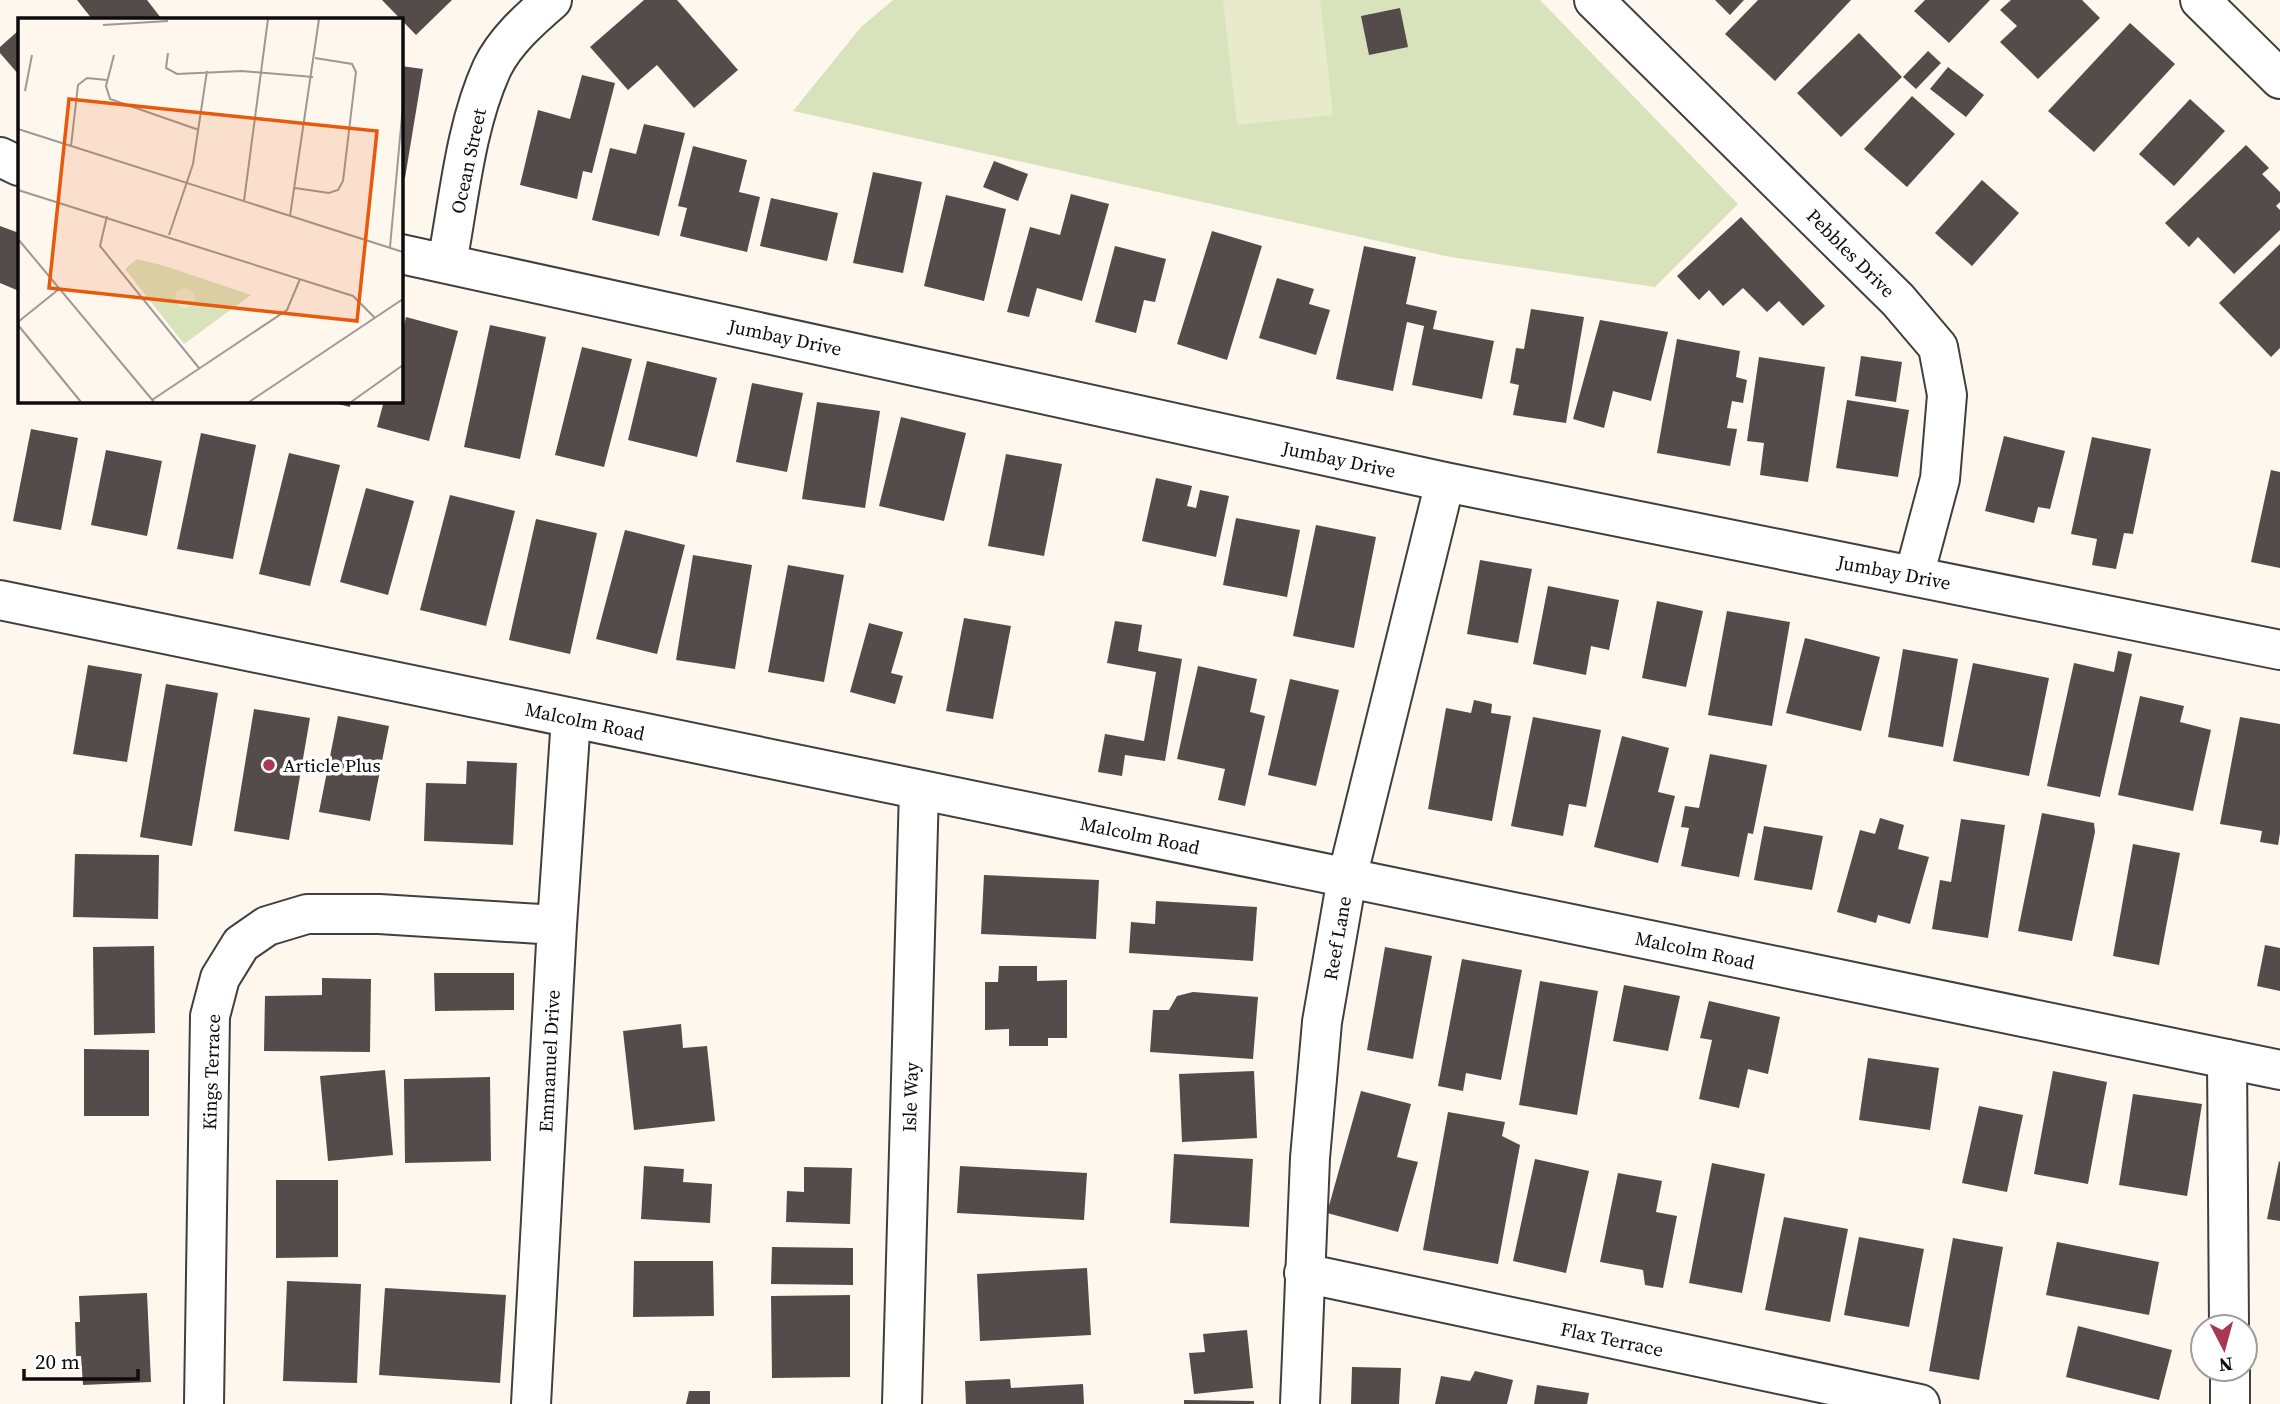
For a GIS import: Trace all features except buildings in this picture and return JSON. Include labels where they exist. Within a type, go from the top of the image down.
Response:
[{"type":"street","name":"Ocean Street","points":[[447,263],[473,120],[492,66],[522,26],[552,0]]},
{"type":"street","name":"Pebbles Drive","points":[[1594,0],[1898,300],[1938,347],[1947,395],[1940,479],[1914,576]]},
{"type":"street","points":[[2207,2],[2280,79]]},
{"type":"street","points":[[0,156],[18,165]]},
{"type":"street","name":"Jumbay Drive","points":[[402,254],[1446,482],[2280,650]]},
{"type":"street","name":"Reef Lane","points":[[1300,1404],[1310,1158],[1322,1022],[1347,878],[1446,482]]},
{"type":"street","name":"Malcolm Road","points":[[0,600],[2280,1070]]},
{"type":"street","name":"Emmanuel Drive","points":[[531,1404],[571,718]]},
{"type":"street","name":"Isle Way","points":[[902,1404],[919,790]]},
{"type":"street","name":"Kings Terrace","points":[[204,1404],[210,1016],[220,978],[241,944],[267,926],[307,914],[379,914],[557,925]]},
{"type":"street","points":[[2227,1059],[2229,1313]]},
{"type":"street","name":"Flax Terrace","points":[[1304,1273],[1920,1404]]},
{"type":"street","points":[[2230,1383],[2230,1404]]},
{"type":"green space","points":[[893,0],[1540,0],[1738,204],[1655,287],[1450,257],[793,111],[861,27]]},
{"type":"green space","points":[[1223,0],[1320,0],[1333,115],[1237,125]]},
{"type":"place","name":"Article Plus","points":[[269,765]]}]
